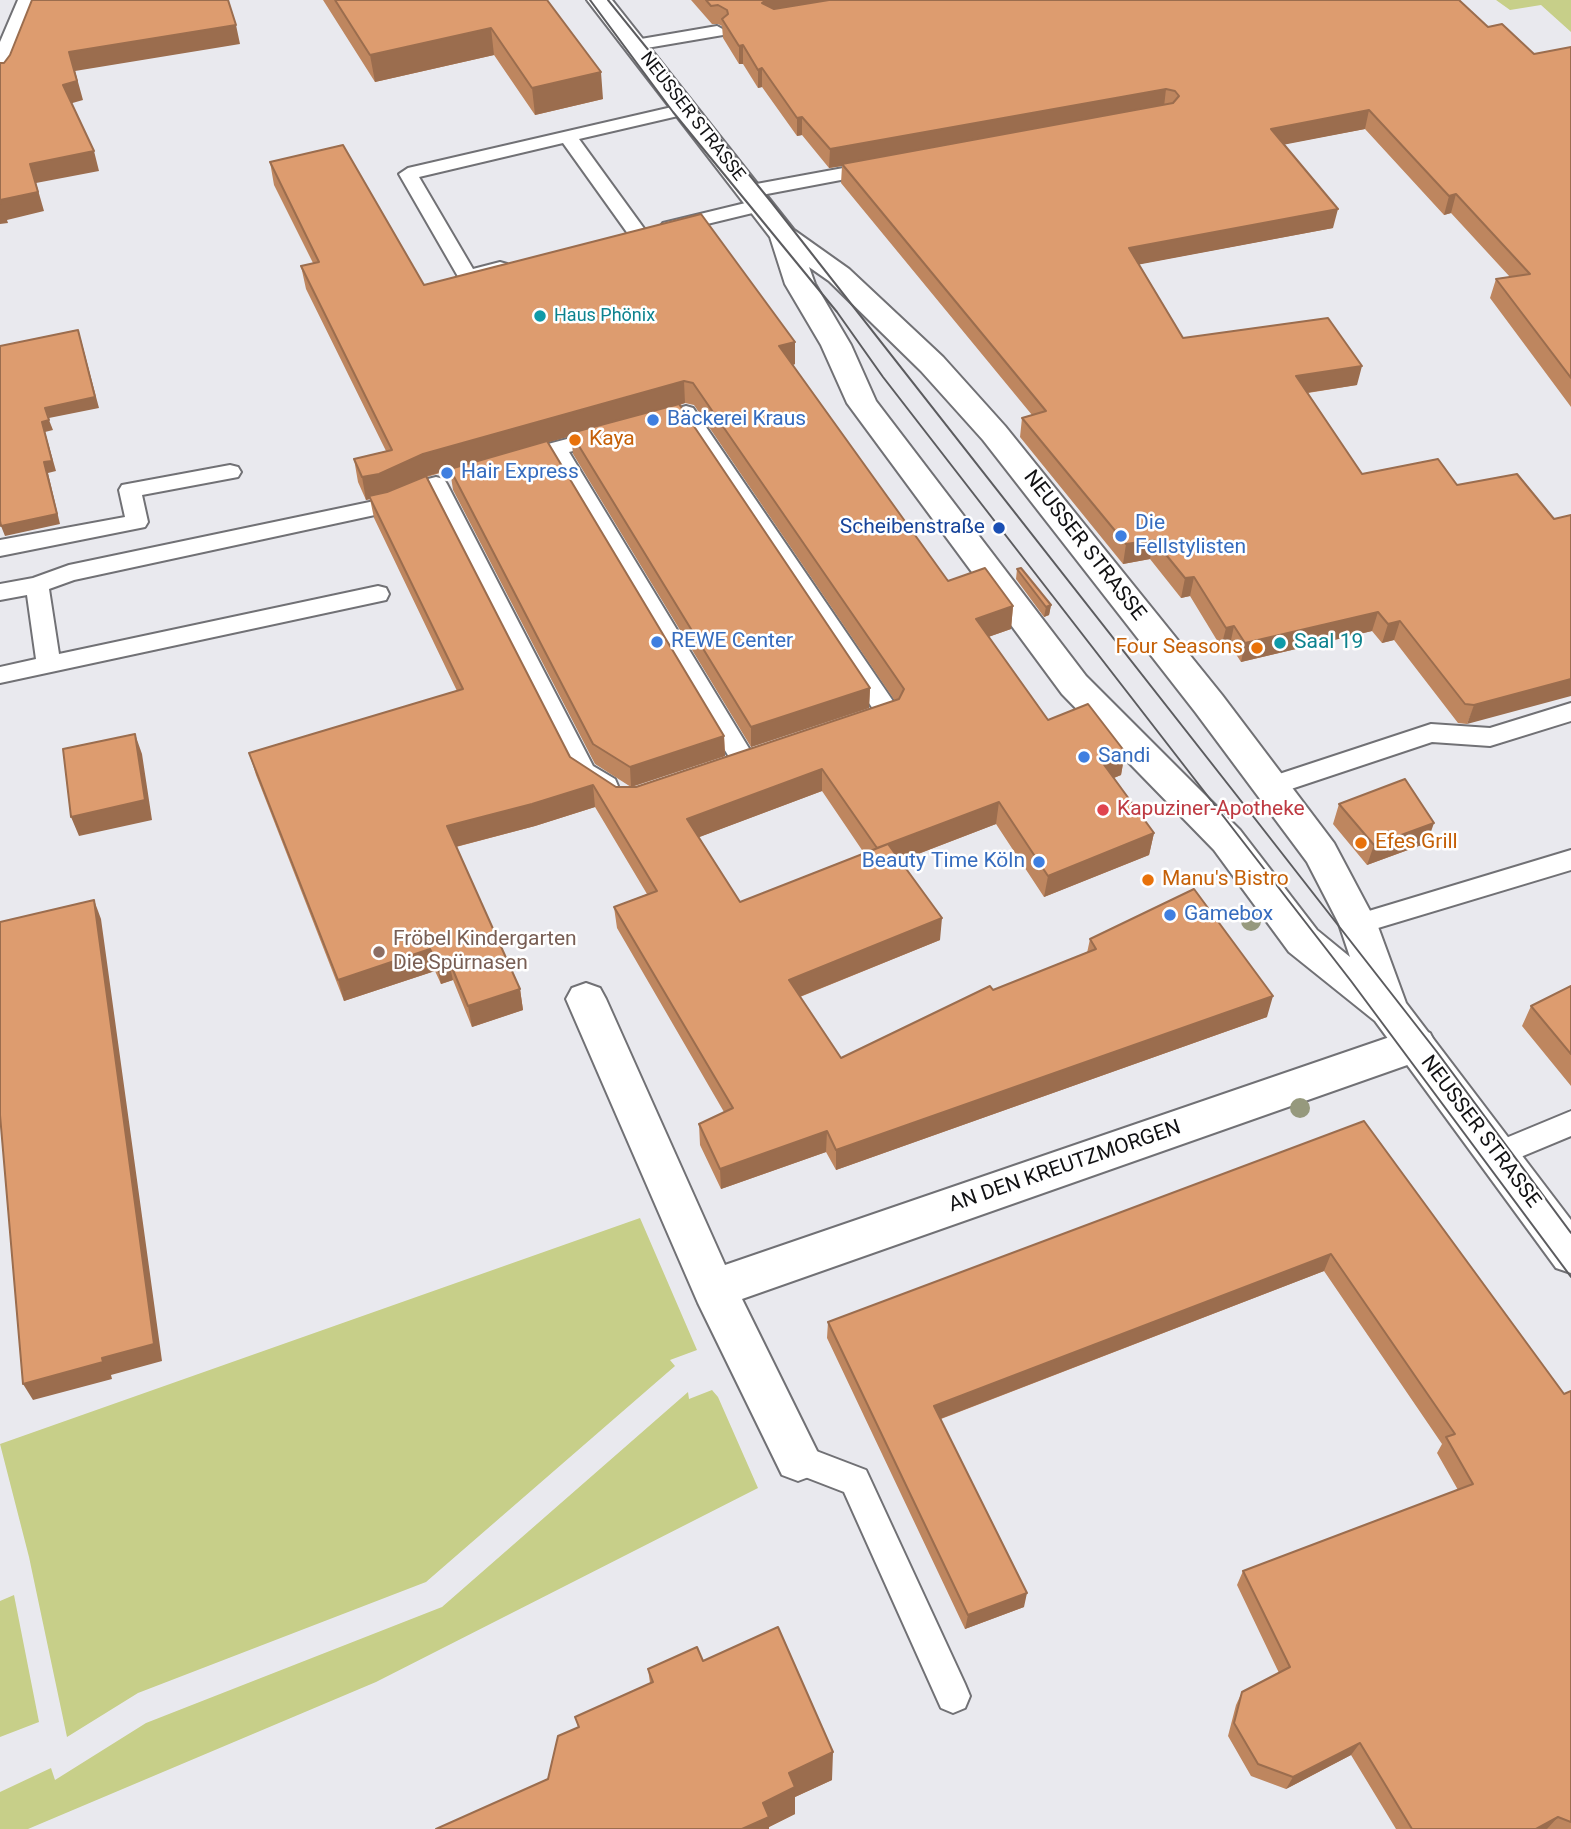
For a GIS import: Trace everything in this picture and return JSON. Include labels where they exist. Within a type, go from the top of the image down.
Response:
[{"type":"main road","points":[[0,74],[30,0]]},
{"type":"main road","name":"NEUSSER STRASSE","points":[[599,0],[784,236],[800,284],[836,345],[862,403],[1074,685],[1227,840],[1303,941],[1389,1010],[1571,1254]]},
{"type":"main road","name":"NEUSSER STRASSE","points":[[784,236],[839,275],[932,363],[994,433],[1273,786],[1321,853],[1359,924],[1389,1010]]},
{"type":"main road","points":[[586,999],[714,1289],[798,1459]]},
{"type":"main road","name":"AN DEN KREUTZMORGEN","points":[[714,1289],[1416,1045]]},
{"type":"lane","points":[[635,46],[717,31]]},
{"type":"lane","points":[[520,263],[467,276],[408,174],[685,109]]},
{"type":"lane","points":[[567,136],[638,234]]},
{"type":"lane","points":[[612,241],[756,198],[891,165]]},
{"type":"lane","points":[[529,457],[686,414],[888,713],[849,726]]},
{"type":"lane","points":[[556,449],[744,761]]},
{"type":"lane","points":[[0,548],[136,522],[130,491],[230,472]]},
{"type":"lane","points":[[0,592],[37,585],[69,573],[390,505],[436,484],[463,476]]},
{"type":"lane","points":[[436,484],[584,772],[628,800]]},
{"type":"lane","points":[[37,585],[50,664]]},
{"type":"lane","points":[[0,675],[378,594]]},
{"type":"lane","points":[[1273,786],[1431,733],[1490,737],[1571,712]]},
{"type":"lane","points":[[718,770],[770,752]]},
{"type":"lane","points":[[1359,924],[1571,860]]},
{"type":"lane","points":[[1499,1154],[1571,1123]]},
{"type":"lane","points":[[798,1459],[855,1481],[953,1696]]},
{"type":"green space","points":[[1496,0],[1571,0],[1571,32],[1541,5],[1510,10]]},
{"type":"green space","points":[[640,1218],[697,1350],[670,1360],[675,1366],[426,1582],[138,1693],[67,1737],[29,1557],[0,1444]]},
{"type":"green space","points":[[712,1390],[718,1397],[758,1488],[376,1682],[28,1829],[0,1829],[0,1792],[51,1768],[55,1780],[146,1723],[442,1607],[688,1392],[689,1399]]},
{"type":"green space","points":[[14,1595],[39,1722],[0,1737],[0,1601]]},
{"type":"building","points":[[32,0],[228,0],[236,25],[69,52],[77,81],[63,85],[94,151],[30,164],[38,192],[0,200],[0,63],[4,63],[10,55]]},
{"type":"building","points":[[335,0],[547,0],[601,72],[532,88],[491,28],[370,55]]},
{"type":"building","points":[[706,0],[766,0],[762,3],[774,9],[829,0],[1459,0],[1488,27],[1502,24],[1534,54],[1571,47],[1571,378],[1496,279],[1530,274],[1456,194],[1449,196],[1369,110],[1271,129],[1338,209],[1129,248],[1183,338],[1328,318],[1362,366],[1296,376],[1362,474],[1438,459],[1457,485],[1517,474],[1554,519],[1571,515],[1571,679],[1474,705],[1465,704],[1400,621],[1388,624],[1378,612],[1245,643],[1234,626],[1226,628],[1194,577],[1185,578],[1154,540],[1126,544],[1022,418],[1046,411],[842,164],[1173,103],[1179,96],[1175,91],[1166,89],[830,149],[802,117],[797,118],[762,68],[758,70],[743,45],[739,46],[722,19],[728,14],[727,10],[718,5],[711,6]]},
{"type":"building","points":[[343,145],[424,285],[701,214],[795,342],[779,346],[948,581],[985,568],[1013,606],[976,619],[1048,720],[1088,704],[1125,752],[1102,762],[1154,833],[1048,876],[999,802],[877,848],[822,769],[687,819],[740,902],[888,844],[942,918],[789,980],[841,1058],[990,986],[993,990],[1096,949],[1090,939],[1194,889],[1273,996],[836,1150],[827,1131],[720,1169],[699,1124],[733,1108],[614,907],[657,891],[593,785],[447,826],[520,989],[468,1006],[448,958],[436,963],[430,949],[338,980],[249,753],[463,689],[369,496],[387,492],[426,476],[570,757],[616,787],[636,787],[899,699],[904,689],[693,383],[684,381],[423,454],[379,474],[362,477],[354,459],[392,450],[301,266],[319,262],[270,162]]},
{"type":"building","points":[[78,330],[95,397],[45,408],[49,420],[42,422],[52,461],[44,462],[57,514],[1,526],[0,346]]},
{"type":"building","points":[[679,404],[870,688],[751,727],[571,433]]},
{"type":"building","points":[[547,441],[724,736],[630,767],[593,744],[450,469]]},
{"type":"building","points":[[1021,568],[1051,605],[1046,607],[1017,569]]},
{"type":"building","points":[[135,734],[145,800],[71,817],[63,749]]},
{"type":"building","points":[[1405,779],[1434,823],[1374,845],[1339,804]]},
{"type":"building","points":[[94,900],[154,1344],[102,1358],[103,1362],[23,1384],[0,1115],[0,922]]},
{"type":"building","points":[[1571,986],[1571,1054],[1531,1006]]},
{"type":"building","points":[[1364,1121],[1564,1394],[1571,1391],[1571,1822],[1558,1817],[1536,1829],[1412,1829],[1360,1743],[1293,1777],[1258,1764],[1234,1723],[1242,1692],[1290,1667],[1243,1571],[1473,1484],[1446,1437],[1455,1434],[1331,1254],[934,1406],[1027,1593],[968,1615],[828,1322]]},
{"type":"building","points":[[778,1627],[833,1752],[789,1773],[795,1787],[763,1803],[769,1817],[742,1829],[436,1829],[548,1779],[558,1736],[579,1727],[575,1717],[653,1682],[648,1669],[697,1647],[703,1661]]},
{"type":"tram line","points":[[590,0],[673,112],[837,312],[883,377],[1351,981],[1571,1277]]},
{"type":"tram line","points":[[608,0],[772,203],[1256,820],[1437,1052],[1571,1233]]},
{"type":"place","name":"Haus Phönix","points":[[540,316]]},
{"type":"place","name":"Bäckerei Kraus","points":[[653,420]]},
{"type":"place","name":"Kaya","points":[[575,440]]},
{"type":"place","name":"Hair Express","points":[[447,473]]},
{"type":"place","name":"Scheibenstraße","points":[[999,528]]},
{"type":"place","name":"Die Fellstylisten","points":[[1121,536]]},
{"type":"place","name":"REWE Center","points":[[657,642]]},
{"type":"place","name":"Saal 19","points":[[1280,643]]},
{"type":"place","name":"Four Seasons","points":[[1257,648]]},
{"type":"place","name":"Sandi","points":[[1084,757]]},
{"type":"place","name":"Kapuziner-Apotheke","points":[[1103,810]]},
{"type":"place","name":"Efes Grill","points":[[1361,843]]},
{"type":"place","name":"Beauty Time Köln","points":[[1039,862]]},
{"type":"place","name":"Manu's Bistro","points":[[1148,880]]},
{"type":"place","name":"Gamebox","points":[[1170,915]]},
{"type":"place","name":"Fröbel Kindergarten Die Spürnasen","points":[[379,952]]}]
